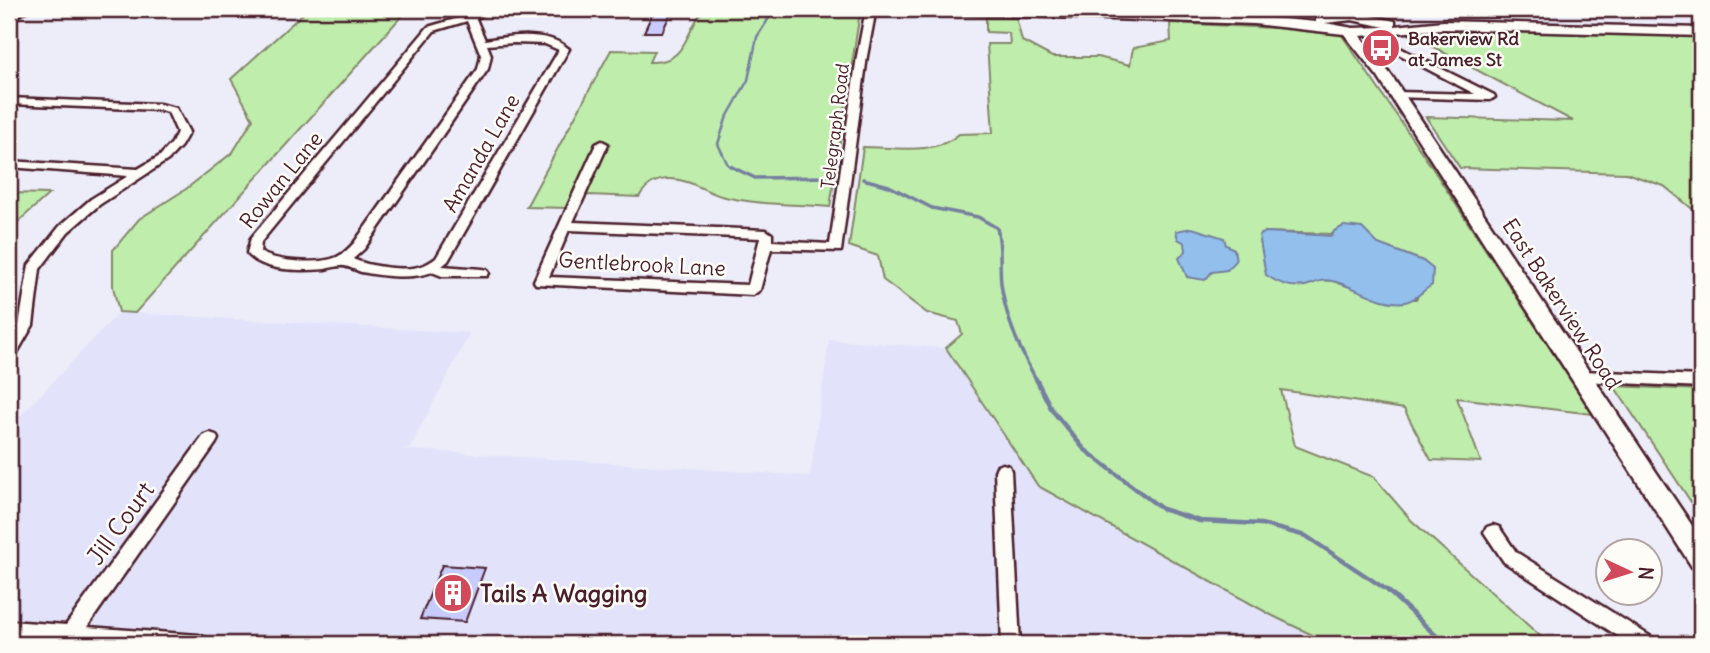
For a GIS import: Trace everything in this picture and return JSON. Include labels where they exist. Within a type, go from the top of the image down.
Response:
[{"type":"main road","points":[[931,9],[1701,32]]},
{"type":"main road","name":"East Bakerview Road","points":[[1353,22],[1369,41],[1380,58],[1384,75],[1701,559]]},
{"type":"street","points":[[9,18],[24,9]]},
{"type":"street","name":"Rowan Lane","points":[[344,260],[316,264],[270,262],[257,258],[252,247],[431,29],[444,23],[471,19],[484,9]]},
{"type":"street","name":"Telegraph Road","points":[[836,248],[871,9]]},
{"type":"street","points":[[471,19],[486,55],[483,69],[359,246],[344,260],[349,265],[363,268],[423,271],[431,266],[442,272],[482,274]]},
{"type":"street","name":"Amanda Lane","points":[[431,266],[441,261],[564,49],[556,42],[506,40],[483,43]]},
{"type":"street","points":[[1392,47],[1490,97],[1397,95]]},
{"type":"street","points":[[9,101],[159,107],[172,110],[183,132],[177,144],[164,158],[95,202],[64,229],[34,268],[26,325],[9,354]]},
{"type":"street","name":"Gentlebrook Lane","points":[[565,226],[766,234],[766,245],[753,290],[541,281],[565,226],[602,144]]},
{"type":"street","points":[[9,164],[141,173]]},
{"type":"street","name":"Gentlebrook Lane","points":[[766,245],[836,248]]},
{"type":"street","points":[[1582,376],[1701,382]]},
{"type":"street","name":"Jill Court","points":[[70,635],[210,439]]},
{"type":"street","points":[[1003,471],[1011,644]]},
{"type":"street","points":[[1493,532],[1510,557],[1646,644]]},
{"type":"street","points":[[9,630],[199,644]]},
{"type":"shaded area","points":[[1256,9],[1329,9],[1328,15],[1317,18],[1259,16]]},
{"type":"shaded area","points":[[119,312],[470,333],[410,448],[400,449],[810,476],[829,340],[946,348],[1038,486],[1273,616],[1331,644],[9,644],[9,428]]},
{"type":"green space","points":[[308,9],[408,9],[135,313],[119,312],[113,287],[113,250],[139,219],[186,189],[233,152],[253,119],[231,79]]},
{"type":"green space","points":[[704,9],[860,12],[830,207],[734,199],[684,181],[670,179],[652,183],[639,197],[589,195],[569,208],[526,207],[611,50],[654,51],[649,62],[671,58],[683,45]]},
{"type":"green space","points":[[986,16],[1016,17],[1022,41],[1052,57],[1098,57],[1130,65],[1133,48],[1171,41],[1170,23],[1339,31],[1593,414],[1457,398],[1481,462],[1431,460],[1404,409],[1281,390],[1295,446],[1374,477],[1411,520],[1549,644],[1331,644],[1273,616],[1038,486],[946,348],[962,334],[958,321],[927,313],[883,280],[878,256],[849,246],[863,147],[926,148],[949,141],[959,134],[993,133],[987,44],[1010,44],[1009,33],[986,32]],"holes":[[[1266,232],[1367,235],[1378,244],[1423,261],[1432,285],[1420,292],[1416,299],[1381,298],[1333,281],[1318,280]]]},
{"type":"green space","points":[[1530,32],[1701,36],[1701,216],[1664,186],[1626,173],[1460,168],[1426,117],[1573,121],[1407,33]]},
{"type":"green space","points":[[9,193],[49,194],[9,230]]},
{"type":"green space","points":[[1614,386],[1701,390],[1701,517]]},
{"type":"water","points":[[1344,226],[1362,228],[1378,244],[1423,261],[1433,269],[1432,285],[1412,299],[1396,302],[1332,281],[1294,286],[1266,275],[1259,235],[1266,232],[1332,236],[1334,231]]},
{"type":"water","points":[[1192,228],[1224,238],[1226,245],[1234,249],[1236,261],[1227,270],[1212,272],[1205,280],[1187,277],[1179,258],[1186,251],[1185,243],[1178,239],[1176,231]]},
{"type":"building","points":[[653,12],[671,13],[662,32],[644,32]]},
{"type":"building","name":"Tails A Wagging","points":[[442,565],[485,568],[465,622],[420,619]]},
{"type":"waterway","points":[[730,166],[718,144],[726,119],[748,80],[757,37],[774,10]]},
{"type":"waterway","points":[[730,166],[755,178],[831,177]]},
{"type":"waterway","points":[[730,166],[734,168]]},
{"type":"waterway","points":[[863,179],[889,186],[932,208],[978,217],[997,228],[1001,283],[1006,308],[1019,346],[1037,381]]},
{"type":"waterway","points":[[1036,379],[1052,410],[1084,449],[1162,509],[1200,521],[1261,524],[1306,536],[1387,590],[1445,644]]},
{"type":"place","name":"Bakerview Rd at James St","points":[[1381,48]]},
{"type":"place","name":"Tails A Wagging","points":[[453,593]]}]
